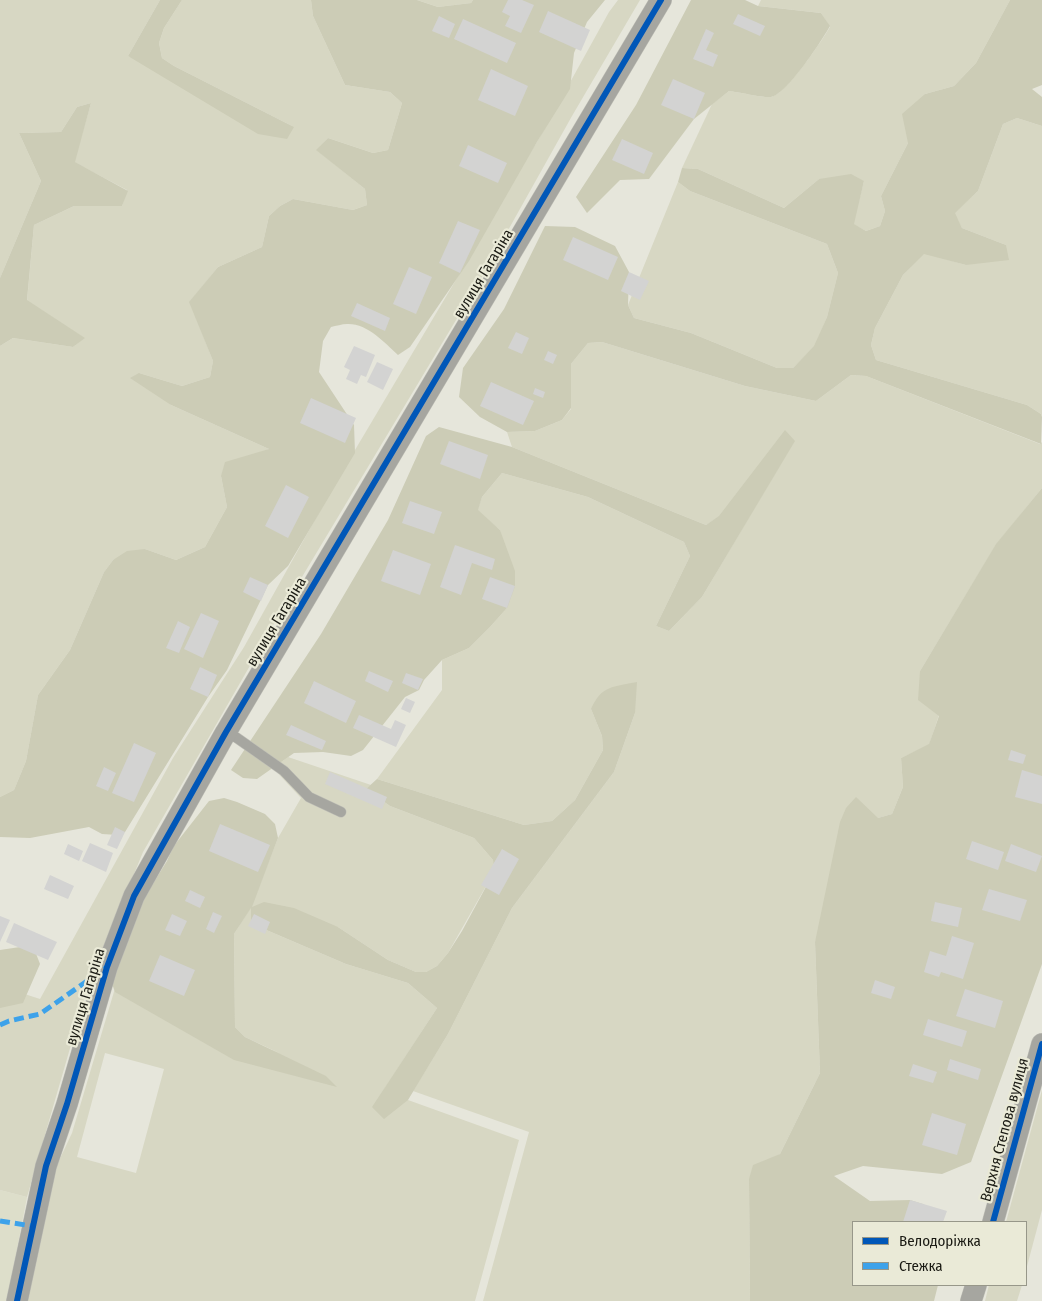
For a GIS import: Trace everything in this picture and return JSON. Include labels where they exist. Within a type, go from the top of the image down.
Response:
[{"type":"street","name":"вулиця Гагаріна","points":[[17,1301],[46,1166],[67,1104],[107,967],[134,896],[226,732],[661,0]]},
{"type":"street","name":"Верхня Степова вулиця","points":[[993,1221],[1042,1044]]},
{"type":"street","points":[[971,1301],[976,1286]]},
{"type":"lane","points":[[226,732],[284,772],[309,797],[341,812]]},
{"type":"shaded area","points":[[0,0],[160,0],[128,56],[294,127],[174,66],[162,58],[159,43],[164,28],[182,0],[311,0],[313,16],[345,85],[390,92],[402,103],[388,150],[373,153],[328,138],[317,150],[365,189],[367,205],[353,210],[293,199],[280,206],[269,216],[262,247],[218,267],[190,302],[213,361],[210,377],[182,386],[139,373],[171,405],[269,449],[221,476],[227,507],[205,547],[176,560],[145,549],[113,560],[104,572],[70,650],[38,695],[26,761],[14,790],[0,797],[0,346],[13,338],[73,347],[84,338],[27,301],[34,225],[74,206],[122,206],[127,190],[74,162],[91,103],[77,107],[61,132],[19,133],[41,181],[0,278]]},
{"type":"shaded area","points":[[160,0],[182,0],[164,28],[159,43],[162,58],[174,66],[294,127],[287,139],[258,134],[128,56]]},
{"type":"shaded area","points":[[311,0],[417,0],[438,7],[471,3],[473,0],[605,0],[587,22],[574,53],[570,89],[537,142],[469,261],[410,347],[398,355],[375,334],[361,327],[347,324],[331,327],[323,341],[319,372],[354,425],[355,453],[288,566],[268,585],[227,670],[208,697],[125,832],[118,835],[102,834],[89,827],[30,838],[0,837],[0,797],[14,790],[26,761],[38,695],[70,650],[104,572],[113,560],[127,551],[145,549],[176,560],[205,547],[227,507],[221,476],[225,462],[269,449],[171,405],[130,378],[139,373],[182,386],[210,377],[213,361],[189,302],[218,267],[262,247],[269,216],[280,206],[293,199],[353,210],[367,205],[365,189],[316,150],[328,138],[373,153],[388,150],[402,103],[390,92],[345,85],[313,16]]},
{"type":"shaded area","points":[[417,0],[473,0],[471,3],[438,7]]},
{"type":"shaded area","points":[[618,0],[640,0],[572,116],[483,275],[275,622],[143,852],[88,986],[27,1197],[0,1190],[0,986],[40,999],[173,758],[244,647],[336,482],[460,273],[480,230],[537,142],[609,12]]},
{"type":"shaded area","points":[[691,0],[745,0],[758,6],[821,13],[830,26],[803,66],[778,94],[768,97],[729,91],[694,119],[649,179],[620,180],[587,213],[576,197],[636,105]]},
{"type":"shaded area","points":[[761,0],[1010,0],[976,63],[954,86],[925,94],[908,143],[881,196],[885,211],[880,226],[866,231],[853,224],[864,181],[819,179],[784,208],[698,169],[682,168],[712,104],[729,91],[768,97],[778,93],[803,66],[830,27],[821,13],[758,6]]},
{"type":"shaded area","points":[[1010,0],[1042,0],[1042,85],[1032,89],[1042,97],[1042,126],[1017,118],[1003,124],[978,191],[955,213],[962,228],[1006,245],[1009,260],[966,265],[924,254],[903,275],[875,328],[871,345],[876,360],[1027,405],[1041,414],[1041,444],[866,376],[851,375],[816,401],[745,386],[602,342],[588,343],[571,364],[571,408],[562,420],[535,431],[507,432],[480,417],[459,397],[463,368],[504,309],[545,226],[575,227],[615,246],[629,272],[628,305],[634,318],[691,333],[777,368],[793,368],[814,346],[827,317],[838,273],[827,244],[690,191],[678,182],[682,168],[698,169],[784,208],[819,179],[851,174],[864,181],[854,224],[866,231],[880,226],[885,211],[881,196],[908,143],[902,114],[925,94],[954,86],[976,63]]},
{"type":"shaded area","points":[[91,103],[75,162],[128,191],[122,206],[74,206],[34,225],[27,300],[85,338],[73,347],[13,338],[0,346],[0,278],[41,181],[19,133],[61,132],[77,107]]},
{"type":"shaded area","points":[[1017,118],[1042,126],[1042,417],[1041,414],[1027,405],[876,360],[871,345],[875,328],[903,275],[924,253],[966,265],[1006,245],[962,228],[954,213],[978,191],[1003,124]]},
{"type":"shaded area","points":[[678,182],[690,191],[827,244],[838,273],[827,317],[815,346],[793,368],[777,368],[691,333],[634,318],[628,305]]},
{"type":"shaded area","points":[[602,342],[745,386],[816,401],[851,375],[866,376],[1040,444],[1042,442],[1042,488],[996,545],[920,671],[939,715],[929,745],[901,758],[903,787],[892,814],[878,818],[815,942],[820,1073],[780,1154],[749,1179],[750,1301],[483,1301],[529,1132],[413,1091],[448,1034],[512,908],[614,772],[635,713],[591,709],[602,736],[603,750],[575,800],[552,821],[524,825],[377,779],[442,690],[442,660],[469,648],[507,608],[500,530],[477,511],[482,497],[502,473],[588,497],[684,542],[690,556],[656,626],[669,631],[702,597],[794,441],[719,517],[706,525],[512,447],[507,432],[535,431],[562,420],[571,409],[571,364],[588,343]]},
{"type":"shaded area","points":[[439,427],[512,447],[706,525],[719,516],[785,430],[795,441],[702,597],[669,631],[656,626],[690,556],[684,542],[588,497],[502,473],[482,497],[478,510],[500,530],[515,571],[515,586],[507,608],[469,648],[442,660],[424,680],[419,690],[405,697],[363,750],[351,756],[323,752],[294,753],[257,779],[243,778],[231,770],[321,634],[388,520],[426,436]]},
{"type":"shaded area","points":[[1042,488],[1042,964],[971,1162],[942,1174],[863,1166],[834,1176],[870,1201],[910,1200],[923,1204],[931,1221],[852,1221],[852,1286],[938,1286],[934,1301],[750,1301],[749,1179],[753,1165],[780,1154],[820,1073],[815,942],[840,822],[846,808],[856,797],[878,818],[892,814],[903,787],[901,758],[929,744],[939,716],[918,700],[920,671],[996,544]]},
{"type":"shaded area","points":[[637,682],[635,713],[614,772],[512,908],[448,1034],[408,1100],[384,1119],[372,1107],[437,1008],[408,983],[346,964],[264,929],[251,922],[251,908],[234,934],[235,1027],[245,1037],[326,1076],[337,1087],[234,1060],[115,992],[110,978],[129,922],[167,861],[173,847],[209,801],[224,798],[265,814],[275,824],[278,838],[252,907],[264,902],[294,908],[338,927],[388,960],[416,972],[426,972],[437,966],[462,931],[494,872],[493,860],[474,838],[390,806],[366,789],[377,779],[524,825],[552,821],[575,800],[603,750],[602,736],[591,709],[595,701],[599,695],[609,688]]},
{"type":"shaded area","points":[[288,757],[371,785],[366,789],[390,806],[474,838],[493,860],[494,872],[448,953],[437,966],[426,972],[416,972],[388,960],[338,927],[264,929],[346,964],[408,983],[437,1008],[383,1091],[519,1140],[475,1301],[27,1301],[56,1167],[72,1133],[116,985],[279,1053],[245,1037],[235,1027],[234,934],[251,907],[278,838],[301,798],[273,768]],"holes":[[[105,1053],[164,1069],[136,1173],[77,1157]]]},
{"type":"shaded area","points":[[20,947],[35,951],[40,964],[23,1003],[0,1008],[0,950]]},
{"type":"shaded area","points":[[1042,1090],[1042,1210],[1027,1266],[1027,1221],[1006,1221]]},
{"type":"shaded area","points":[[0,1190],[27,1197],[7,1301],[0,1301]]},
{"type":"shaded area","points":[[989,1286],[1022,1286],[1017,1301],[985,1301]]},
{"type":"building","points":[[508,0],[522,0],[534,5],[521,33],[505,26],[510,16],[502,12]]},
{"type":"building","points":[[548,11],[590,30],[581,51],[539,32]]},
{"type":"building","points":[[738,14],[765,26],[760,36],[733,24]]},
{"type":"building","points":[[439,16],[455,24],[449,38],[432,31]]},
{"type":"building","points":[[463,19],[516,43],[507,63],[454,39]]},
{"type":"building","points":[[706,29],[714,33],[706,50],[718,55],[713,67],[693,59]]},
{"type":"building","points":[[491,69],[528,86],[515,116],[478,100]]},
{"type":"building","points":[[673,79],[705,93],[694,119],[661,105]]},
{"type":"building","points":[[622,139],[653,153],[644,174],[612,160]]},
{"type":"building","points":[[468,145],[507,163],[498,183],[459,166]]},
{"type":"building","points":[[458,221],[480,230],[460,273],[439,263]]},
{"type":"building","points":[[573,237],[618,257],[608,280],[563,260]]},
{"type":"building","points":[[409,267],[432,277],[416,314],[393,304]]},
{"type":"building","points":[[629,272],[649,281],[640,300],[621,291]]},
{"type":"building","points":[[357,303],[390,318],[385,331],[351,316]]},
{"type":"building","points":[[516,332],[529,338],[522,354],[508,348]]},
{"type":"building","points":[[354,346],[375,355],[366,377],[361,375],[357,384],[346,379],[350,370],[344,367]]},
{"type":"building","points":[[548,351],[557,355],[553,364],[544,360]]},
{"type":"building","points":[[377,362],[393,369],[383,390],[367,382]]},
{"type":"building","points":[[491,382],[534,401],[523,425],[480,406]]},
{"type":"building","points":[[535,388],[545,392],[543,398],[533,394]]},
{"type":"building","points":[[311,398],[356,418],[345,443],[300,423]]},
{"type":"building","points":[[449,441],[488,455],[480,479],[440,464]]},
{"type":"building","points":[[286,485],[309,497],[288,538],[265,526]]},
{"type":"building","points":[[410,501],[442,512],[434,534],[402,523]]},
{"type":"building","points":[[455,545],[495,559],[492,570],[472,563],[461,595],[440,587]]},
{"type":"building","points":[[393,550],[431,564],[420,595],[381,581]]},
{"type":"building","points":[[250,577],[268,585],[261,601],[243,592]]},
{"type":"building","points":[[490,577],[515,586],[507,608],[482,599]]},
{"type":"building","points":[[201,613],[219,621],[203,658],[184,649]]},
{"type":"building","points":[[178,621],[190,627],[179,653],[166,648]]},
{"type":"building","points":[[200,667],[217,675],[208,697],[190,689]]},
{"type":"building","points":[[369,671],[393,681],[388,692],[365,681]]},
{"type":"building","points":[[406,673],[423,679],[418,690],[402,683]]},
{"type":"building","points":[[314,681],[356,701],[346,723],[304,703]]},
{"type":"building","points":[[406,698],[415,702],[410,713],[401,709]]},
{"type":"building","points":[[359,715],[391,729],[395,720],[406,725],[396,747],[353,728]]},
{"type":"building","points":[[291,725],[326,741],[322,750],[286,735]]},
{"type":"building","points":[[134,743],[156,753],[134,802],[112,793]]},
{"type":"building","points":[[1011,750],[1026,755],[1023,764],[1008,760]]},
{"type":"building","points":[[104,767],[116,773],[108,791],[96,786]]},
{"type":"building","points":[[1022,770],[1042,776],[1042,804],[1015,797]]},
{"type":"building","points":[[330,772],[387,797],[382,809],[325,784]]},
{"type":"building","points":[[220,824],[270,845],[258,872],[209,851]]},
{"type":"building","points":[[115,827],[125,832],[117,849],[107,845]]},
{"type":"building","points":[[972,841],[1004,852],[998,870],[966,859]]},
{"type":"building","points":[[90,843],[113,853],[106,872],[82,861]]},
{"type":"building","points":[[68,844],[83,851],[79,861],[64,854]]},
{"type":"building","points":[[1011,844],[1042,856],[1036,872],[1005,861]]},
{"type":"building","points":[[502,849],[519,859],[499,895],[481,885]]},
{"type":"building","points":[[50,875],[74,886],[68,899],[44,889]]},
{"type":"building","points":[[989,889],[1027,900],[1020,921],[982,910]]},
{"type":"building","points":[[190,890],[205,897],[200,908],[185,901]]},
{"type":"building","points":[[935,902],[962,908],[958,927],[931,921]]},
{"type":"building","points":[[213,912],[222,916],[214,933],[206,929]]},
{"type":"building","points":[[172,914],[187,921],[180,936],[165,930]]},
{"type":"building","points":[[254,914],[270,922],[265,934],[248,926]]},
{"type":"building","points":[[0,916],[10,920],[0,942]]},
{"type":"building","points":[[14,923],[57,942],[48,960],[6,942]]},
{"type":"building","points":[[952,936],[974,943],[963,979],[941,972],[939,977],[924,972],[930,951],[946,956]]},
{"type":"building","points":[[160,955],[195,970],[184,996],[149,981]]},
{"type":"building","points":[[875,980],[895,987],[891,999],[871,993]]},
{"type":"building","points":[[965,989],[1003,1001],[995,1028],[956,1016]]},
{"type":"building","points":[[928,1019],[967,1031],[962,1047],[923,1035]]},
{"type":"building","points":[[950,1059],[981,1069],[978,1080],[947,1070]]},
{"type":"building","points":[[913,1064],[937,1072],[933,1083],[909,1076]]},
{"type":"building","points":[[932,1113],[966,1124],[957,1155],[922,1145]]},
{"type":"building","points":[[910,1200],[947,1211],[943,1221],[903,1221]]},
{"type":"marked path","points":[[0,1025],[40,1014],[107,967]]},
{"type":"marked path","points":[[0,1221],[32,1226]]},
{"type":"cycle path","points":[[17,1301],[46,1166],[67,1104],[107,967],[134,896],[226,732],[661,0]]},
{"type":"cycle path","points":[[993,1221],[1042,1044]]}]
